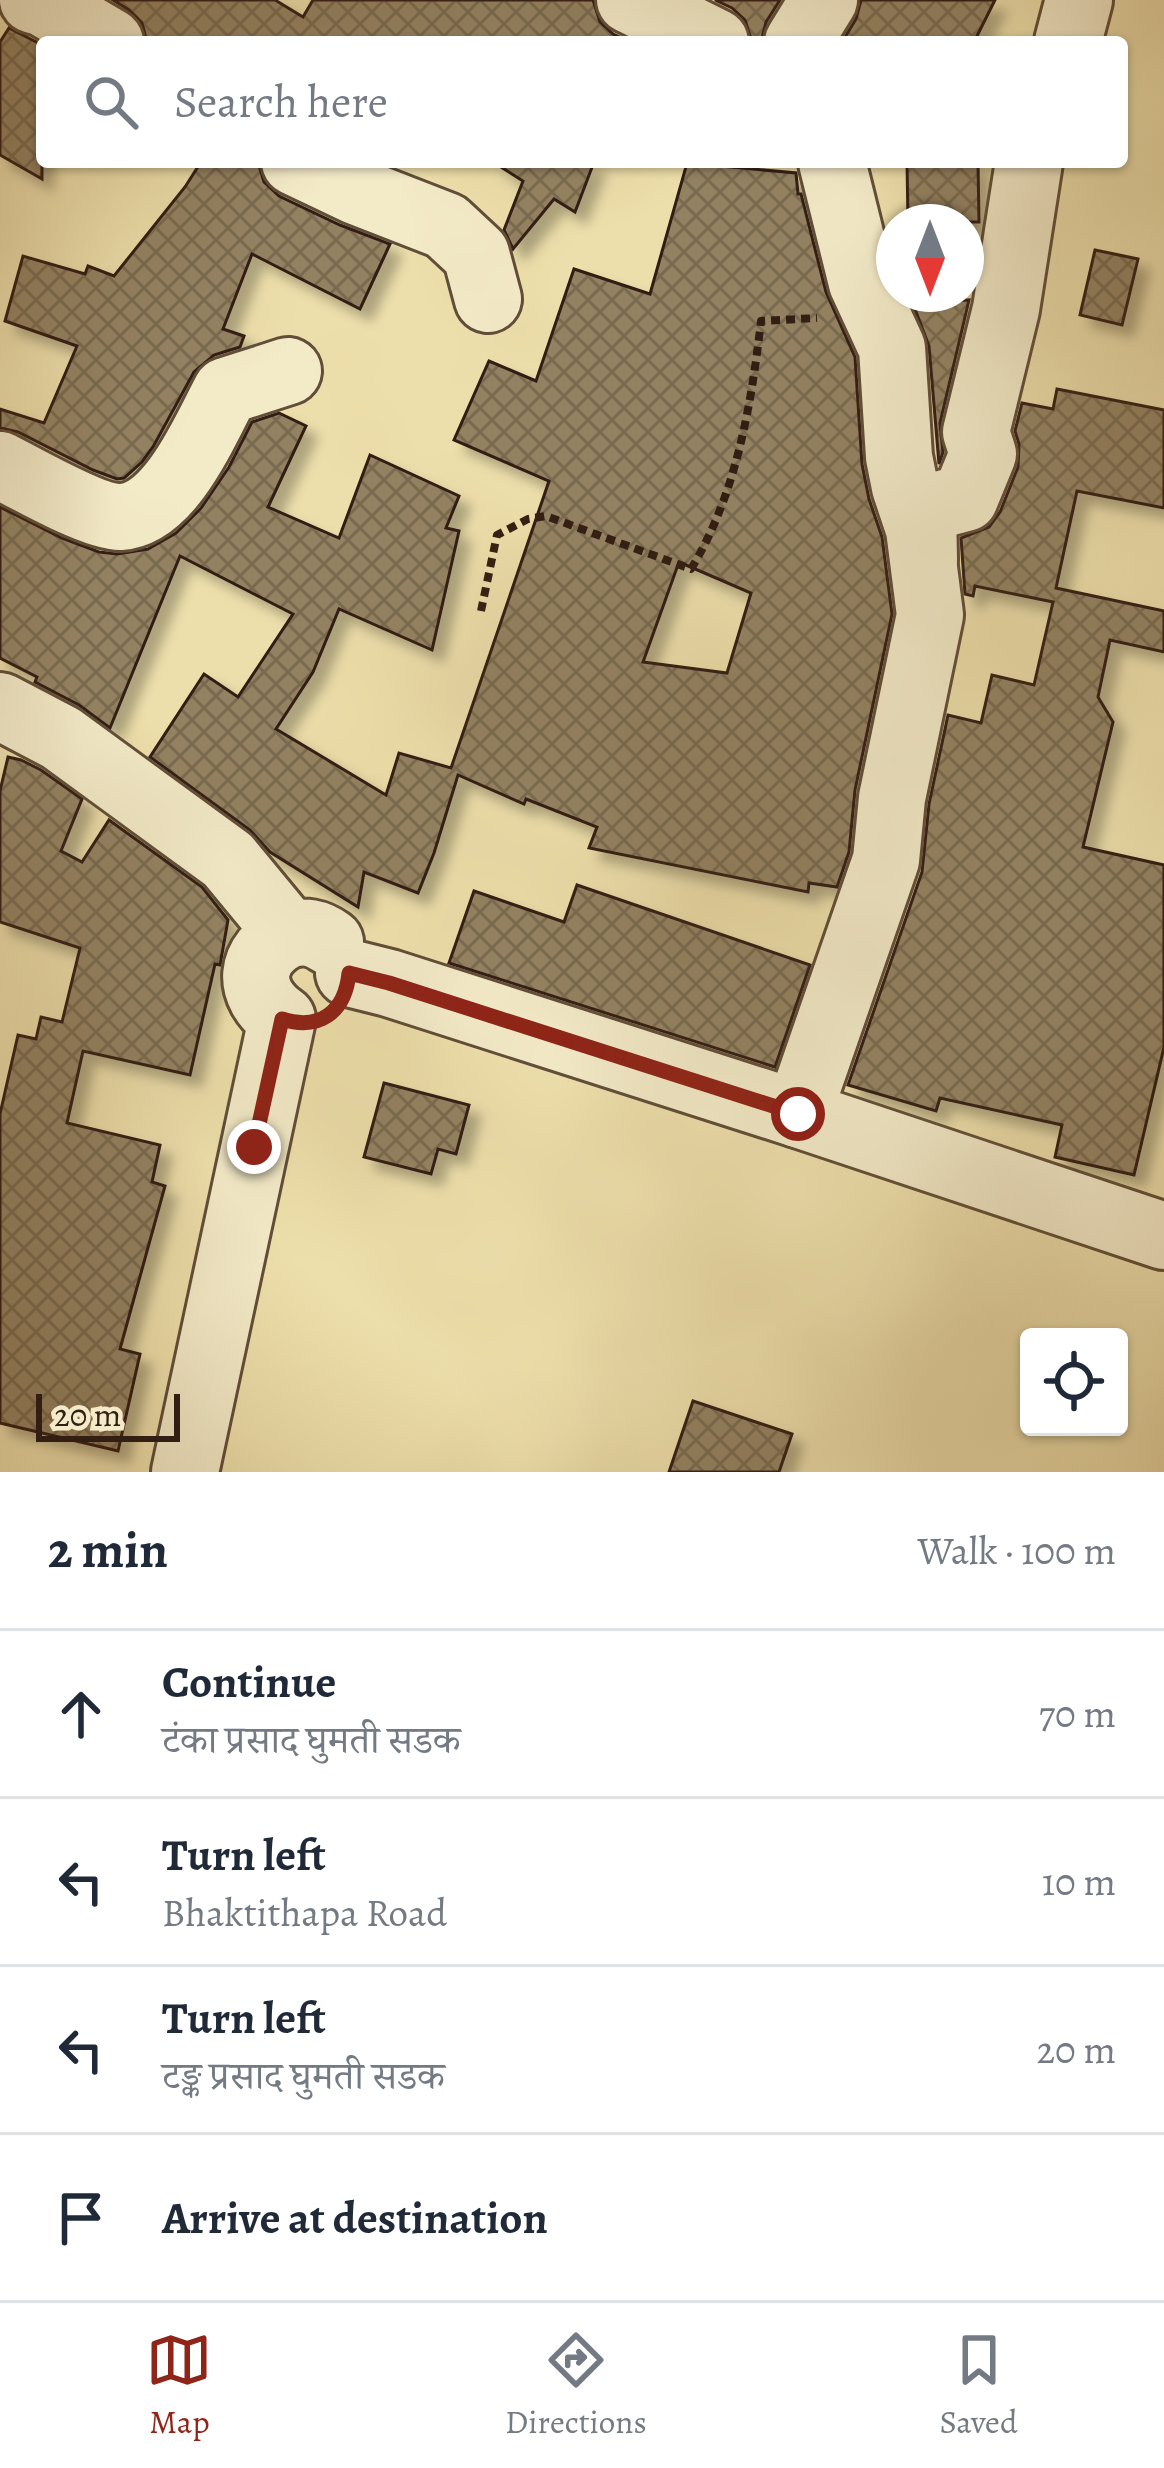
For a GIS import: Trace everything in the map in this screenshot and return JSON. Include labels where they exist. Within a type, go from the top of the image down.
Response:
[{"type":"street","points":[[33,0],[100,36]]},
{"type":"street","points":[[630,0],[703,36]]},
{"type":"street","points":[[802,36],[824,0]]},
{"type":"street","points":[[1070,36],[1079,0]]},
{"type":"street","points":[[308,168],[446,226],[476,254],[488,298]]},
{"type":"street","points":[[798,1114],[886,860],[892,798],[930,615],[919,529],[899,457],[892,348],[862,283],[833,168]]},
{"type":"street","points":[[925,577],[923,508],[965,498],[983,454],[976,432],[1006,309],[1028,168]]},
{"type":"street","points":[[0,465],[60,496],[117,517],[144,512],[175,483],[226,391],[288,371]]},
{"type":"street","points":[[0,706],[61,738],[228,860],[289,934]]},
{"type":"street","points":[[305,931],[334,945],[349,973],[341,1003],[328,1016],[297,1024],[268,1009],[256,982],[263,952],[274,940],[305,931]]},
{"type":"street","points":[[349,973],[798,1114],[1164,1236]]},
{"type":"street","points":[[185,1472],[282,1019]]},
{"type":"path","points":[[482,610],[497,536],[528,519],[546,516],[691,569],[729,489],[754,382],[761,321],[878,319]]},
{"type":"building","points":[[113,0],[275,0],[303,17],[313,0],[593,0],[600,22],[617,36],[145,36],[142,23]]},
{"type":"building","points":[[715,0],[780,0],[762,36],[750,36],[745,20]]},
{"type":"building","points":[[861,0],[995,0],[977,36],[846,36]]},
{"type":"building","points":[[9,28],[36,42],[36,168],[42,168],[42,179],[0,155],[0,42]]},
{"type":"building","points":[[197,168],[260,168],[264,182],[279,196],[390,244],[360,309],[252,254],[223,329],[244,336],[240,347],[214,355],[194,372],[153,447],[124,478],[93,470],[18,432],[0,428],[0,409],[44,423],[77,346],[5,321],[23,256],[85,274],[88,266],[114,276]]},
{"type":"building","points":[[502,168],[592,168],[575,212],[554,199],[513,249],[504,230],[523,181]]},
{"type":"building","points":[[686,168],[796,173],[826,292],[855,357],[862,464],[882,537],[892,614],[855,790],[849,852],[837,887],[809,883],[808,892],[589,848],[597,827],[526,799],[524,804],[458,775],[418,893],[364,872],[358,907],[270,852],[250,830],[150,757],[204,674],[238,697],[293,614],[180,556],[110,728],[35,682],[37,677],[0,658],[0,507],[99,552],[148,549],[176,533],[201,508],[252,422],[279,413],[306,426],[268,507],[339,538],[370,455],[459,496],[446,528],[459,531],[432,650],[339,609],[313,672],[276,729],[386,795],[399,753],[451,768],[549,481],[454,440],[489,361],[536,381],[574,269],[650,294]],"holes":[[[679,562],[751,593],[727,673],[643,662]]]},
{"type":"building","points":[[907,168],[978,168],[979,204],[908,204]]},
{"type":"building","points":[[1095,250],[1138,259],[1122,325],[1080,315]]},
{"type":"building","points":[[916,312],[966,312],[940,423],[943,452],[939,464],[929,346]]},
{"type":"building","points":[[1057,389],[1164,410],[1164,508],[1077,491],[1056,588],[1164,611],[1164,652],[1110,640],[1098,697],[1113,722],[1083,847],[1164,865],[1164,1047],[1134,1175],[1055,1157],[1062,1125],[940,1098],[936,1111],[848,1085],[922,872],[929,804],[948,715],[981,723],[992,675],[1034,685],[1053,602],[975,586],[973,596],[965,594],[961,538],[989,527],[1000,512],[1018,467],[1015,431],[1022,403],[1053,409]]},
{"type":"building","points":[[8,757],[41,770],[82,799],[61,851],[82,862],[109,820],[202,887],[228,920],[190,1075],[83,1051],[67,1123],[160,1145],[152,1182],[165,1186],[120,1349],[140,1354],[118,1451],[0,1423],[0,1114],[18,1035],[36,1039],[41,1017],[62,1022],[80,948],[0,922],[0,791]]},
{"type":"building","points":[[577,885],[810,965],[775,1067],[449,963],[474,891],[564,922]]},
{"type":"building","points":[[384,1083],[469,1105],[456,1154],[438,1149],[431,1174],[364,1157]]},
{"type":"building","points":[[693,1401],[792,1434],[779,1472],[669,1472]]},
{"type":"route","points":[[254,1147],[282,1019],[297,1024],[328,1016],[341,1003],[349,973],[798,1114]]}]
